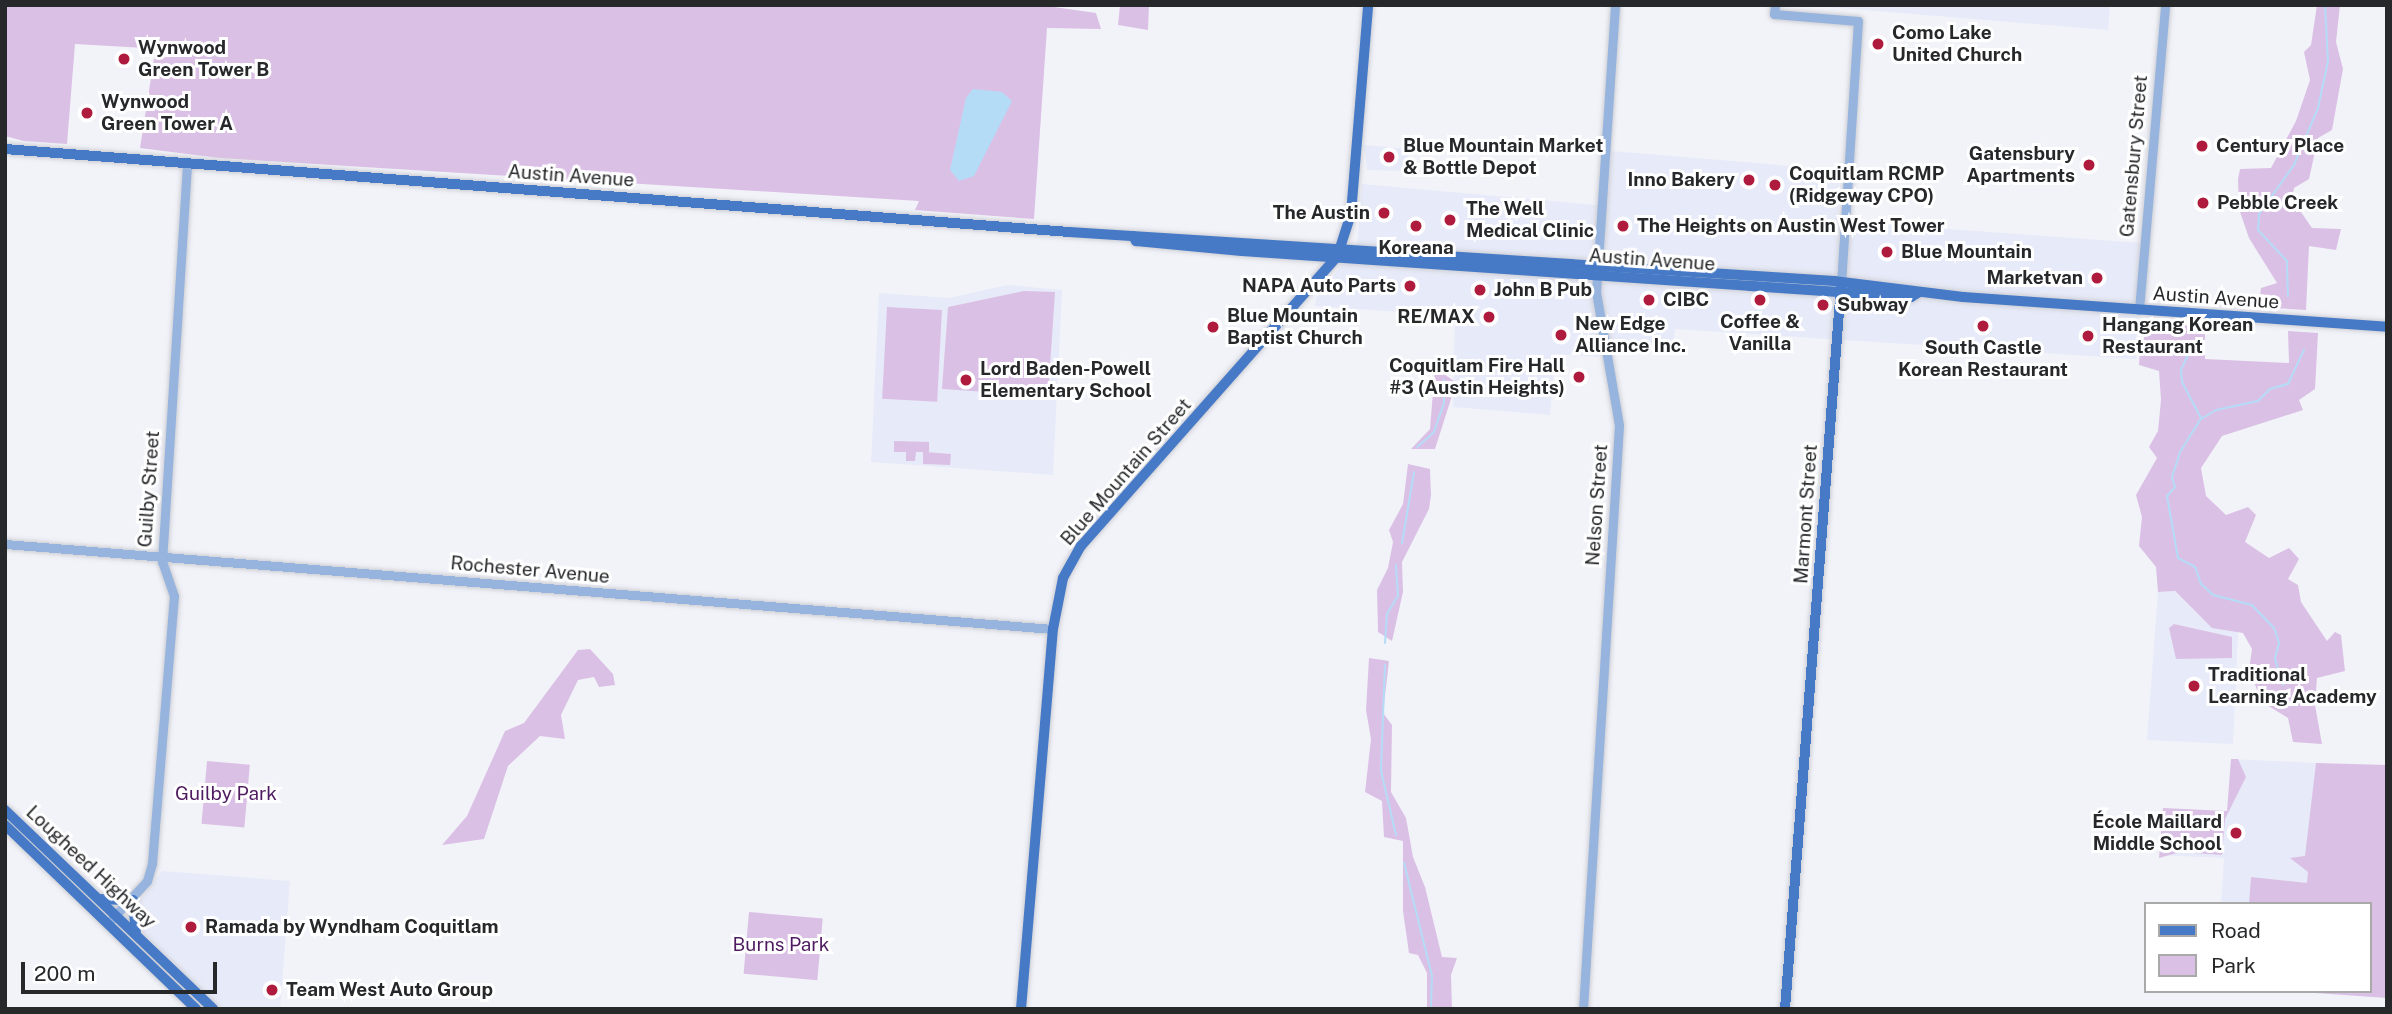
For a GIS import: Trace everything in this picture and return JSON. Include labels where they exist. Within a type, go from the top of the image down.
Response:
[{"type":"main road","name":"Blue Mountain Street","points":[[1021,1009],[1053,629],[1059,589],[1081,546],[1340,252],[1351,214],[1368,5]]},
{"type":"main road","name":"Austin Avenue","points":[[5,149],[1133,236],[1136,241],[1455,259],[1841,286],[1912,287],[1918,293],[2387,327]]},
{"type":"main road","name":"Marmont Street","points":[[1785,1009],[1841,286]]},
{"type":"main road","name":"Lougheed Highway","points":[[5,810],[99,898],[113,919],[136,932],[213,1009]]},
{"type":"main road","name":"Lougheed Highway","points":[[5,825],[113,919],[196,1009]]},
{"type":"main road","points":[[99,898],[132,900],[136,932]]},
{"type":"street","name":"Nelson Street","points":[[1583,1009],[1619,425],[1596,303],[1615,5]]},
{"type":"street","name":"Gatensbury Street","points":[[2139,310],[2165,5]]},
{"type":"street","name":"Marmont Street","points":[[1775,9],[1858,21],[1841,286]]},
{"type":"street","name":"Guilby Street","points":[[113,919],[147,881],[152,863],[174,596],[162,557],[187,164]]},
{"type":"street","name":"Rochester Avenue","points":[[5,544],[1053,629]]},
{"type":"shaded area","points":[[1804,5],[2110,5],[2108,30]]},
{"type":"shaded area","points":[[1364,145],[1408,149],[1407,171],[1367,170]]},
{"type":"shaded area","points":[[1611,151],[1839,170],[1838,221],[2141,243],[2136,359],[1675,329],[1673,348],[1614,343],[1599,347],[1599,357],[1555,354],[1550,415],[1453,407],[1455,316],[1315,306],[1316,298],[1357,245],[1362,184],[1607,206]]},
{"type":"shaded area","name":"Lord Baden-Powell Elementary School","points":[[1007,285],[1062,290],[1053,475],[871,462],[879,293],[949,298]]},
{"type":"shaded area","name":"Traditional Learning Academy","points":[[2174,591],[2208,624],[2238,632],[2233,744],[2147,740],[2158,592]]},
{"type":"shaded area","name":"École Maillard Middle School","points":[[2231,759],[2316,763],[2306,902],[2221,902],[2224,858],[2160,855],[2228,811]]},
{"type":"shaded area","points":[[162,871],[290,881],[280,1009],[220,1009],[144,934],[138,904]]},
{"type":"green space","points":[[5,5],[1040,5],[1096,13],[1101,29],[1047,28],[1034,219],[915,210],[919,201],[219,158],[140,148],[156,46],[139,40],[145,48],[75,44],[67,144],[24,141],[5,136]]},
{"type":"green space","points":[[1120,5],[1149,5],[1148,30],[1118,25]]},
{"type":"green space","points":[[2317,5],[2340,5],[2336,42],[2343,69],[2332,130],[2318,138],[2309,179],[2294,188],[2292,199],[2312,228],[2341,229],[2336,250],[2309,246],[2306,310],[2259,307],[2261,288],[2277,283],[2249,238],[2239,209],[2238,179],[2240,169],[2271,168],[2296,121],[2310,80],[2304,52],[2311,45]]},
{"type":"green space","points":[[1024,291],[1055,292],[1048,396],[942,389],[948,307]]},
{"type":"green space","points":[[887,307],[942,310],[937,402],[882,399]]},
{"type":"green space","points":[[2142,320],[2205,325],[2205,359],[2289,363],[2288,331],[2318,333],[2315,389],[2299,400],[2303,410],[2222,436],[2201,468],[2206,496],[2226,515],[2248,507],[2256,515],[2245,542],[2269,558],[2289,548],[2299,559],[2288,579],[2298,585],[2301,602],[2327,641],[2335,632],[2341,635],[2345,671],[2317,678],[2315,705],[2322,744],[2293,742],[2288,718],[2262,702],[2249,670],[2252,649],[2243,633],[2212,628],[2175,591],[2158,592],[2156,567],[2139,546],[2142,517],[2136,495],[2157,458],[2149,447],[2158,431],[2161,400],[2159,371],[2139,365]]},
{"type":"green space","points":[[1435,368],[1454,381],[1451,399],[1435,449],[1411,449],[1430,429]]},
{"type":"green space","points":[[894,441],[929,442],[929,452],[925,452],[951,454],[950,465],[923,464],[923,452],[916,452],[915,461],[906,461],[906,452],[894,452]]},
{"type":"green space","points":[[1408,464],[1430,469],[1431,495],[1429,509],[1402,562],[1403,592],[1392,641],[1378,632],[1377,590],[1388,568],[1393,542],[1389,530],[1403,504]]},
{"type":"green space","points":[[2174,624],[2232,637],[2232,658],[2176,659],[2169,628]]},
{"type":"green space","points":[[590,649],[613,674],[615,685],[599,687],[594,677],[578,680],[561,715],[565,739],[540,736],[508,766],[484,839],[442,845],[467,816],[505,731],[524,723],[578,650]]},
{"type":"green space","points":[[1369,658],[1389,661],[1383,713],[1392,725],[1391,792],[1406,818],[1413,857],[1425,887],[1442,957],[1457,958],[1451,975],[1452,1009],[1427,1009],[1427,973],[1418,955],[1409,953],[1403,911],[1403,841],[1384,837],[1382,801],[1365,792],[1371,739],[1366,710]]},
{"type":"green space","points":[[2231,759],[2238,759],[2246,777],[2225,819],[2222,855],[2180,852],[2159,858],[2163,808],[2227,811]]},
{"type":"green space","name":"Guilby Park","points":[[207,761],[250,765],[244,828],[202,824]]},
{"type":"green space","points":[[2316,763],[2387,765],[2387,998],[2314,993],[2371,993],[2371,902],[2249,902],[2251,877],[2307,883],[2308,872],[2290,858],[2305,856]]},
{"type":"green space","name":"Burns Park","points":[[749,912],[823,918],[817,980],[744,974]]},
{"type":"water","points":[[973,89],[1002,92],[1012,101],[974,176],[959,181],[950,170],[966,98]]},
{"type":"waterway","points":[[2288,296],[2287,261],[2258,230],[2259,214],[2294,165],[2318,108],[2328,61],[2325,5]]},
{"type":"waterway","points":[[2183,344],[2187,357],[2181,370],[2182,382],[2201,418]]},
{"type":"waterway","points":[[2283,685],[2275,658],[2279,643],[2274,628],[2252,605],[2213,595],[2201,584],[2195,567],[2178,558],[2167,496],[2175,487],[2172,477],[2180,452],[2201,419],[2216,410],[2258,401],[2270,389],[2288,384],[2304,350]]},
{"type":"waterway","points":[[1417,447],[1434,432],[1444,403],[1444,380]]},
{"type":"waterway","points":[[1402,543],[1414,472]]},
{"type":"waterway","points":[[1385,643],[1387,614],[1398,596],[1396,565]]},
{"type":"waterway","points":[[1385,665],[1381,771],[1396,835]]},
{"type":"waterway","points":[[1404,863],[1432,976],[1431,1009]]},
{"type":"place","name":"Como Lake United Church","points":[[1878,44]]},
{"type":"place","name":"Wynwood Green Tower B","points":[[124,59]]},
{"type":"place","name":"Wynwood Green Tower A","points":[[87,113]]},
{"type":"place","name":"Century Place","points":[[2202,146]]},
{"type":"place","name":"Blue Mountain Market & Bottle Depot","points":[[1389,157]]},
{"type":"place","name":"Gatensbury Apartments","points":[[2089,165]]},
{"type":"place","name":"Inno Bakery","points":[[1749,180]]},
{"type":"place","name":"Coquitlam RCMP (Ridgeway CPO)","points":[[1775,185]]},
{"type":"place","name":"Pebble Creek","points":[[2203,203]]},
{"type":"place","name":"The Austin","points":[[1384,213]]},
{"type":"place","name":"The Well Medical Clinic","points":[[1450,220]]},
{"type":"place","name":"Koreana","points":[[1416,226]]},
{"type":"place","name":"The Heights on Austin West Tower","points":[[1623,226]]},
{"type":"place","name":"Blue Mountain","points":[[1887,252]]},
{"type":"place","name":"Marketvan","points":[[2097,278]]},
{"type":"place","name":"NAPA Auto Parts","points":[[1410,286]]},
{"type":"place","name":"John B Pub","points":[[1480,290]]},
{"type":"place","name":"CIBC","points":[[1649,300]]},
{"type":"place","name":"Coffee & Vanilla","points":[[1760,300]]},
{"type":"place","name":"Subway","points":[[1823,305]]},
{"type":"place","name":"RE/MAX","points":[[1489,317]]},
{"type":"place","name":"South Castle Korean Restaurant","points":[[1983,326]]},
{"type":"place","name":"Blue Mountain Baptist Church","points":[[1213,327]]},
{"type":"place","name":"New Edge Alliance Inc.","points":[[1561,335]]},
{"type":"place","name":"Hangang Korean Restaurant","points":[[2088,336]]},
{"type":"place","name":"Coquitlam Fire Hall #3 (Austin Heights)","points":[[1579,377]]},
{"type":"place","name":"Lord Baden-Powell Elementary School","points":[[966,380]]},
{"type":"place","name":"Traditional Learning Academy","points":[[2194,686]]},
{"type":"place","name":"École Maillard Middle School","points":[[2236,833]]},
{"type":"place","name":"Ramada by Wyndham Coquitlam","points":[[191,927]]},
{"type":"place","name":"Team West Auto Group","points":[[272,990]]}]
